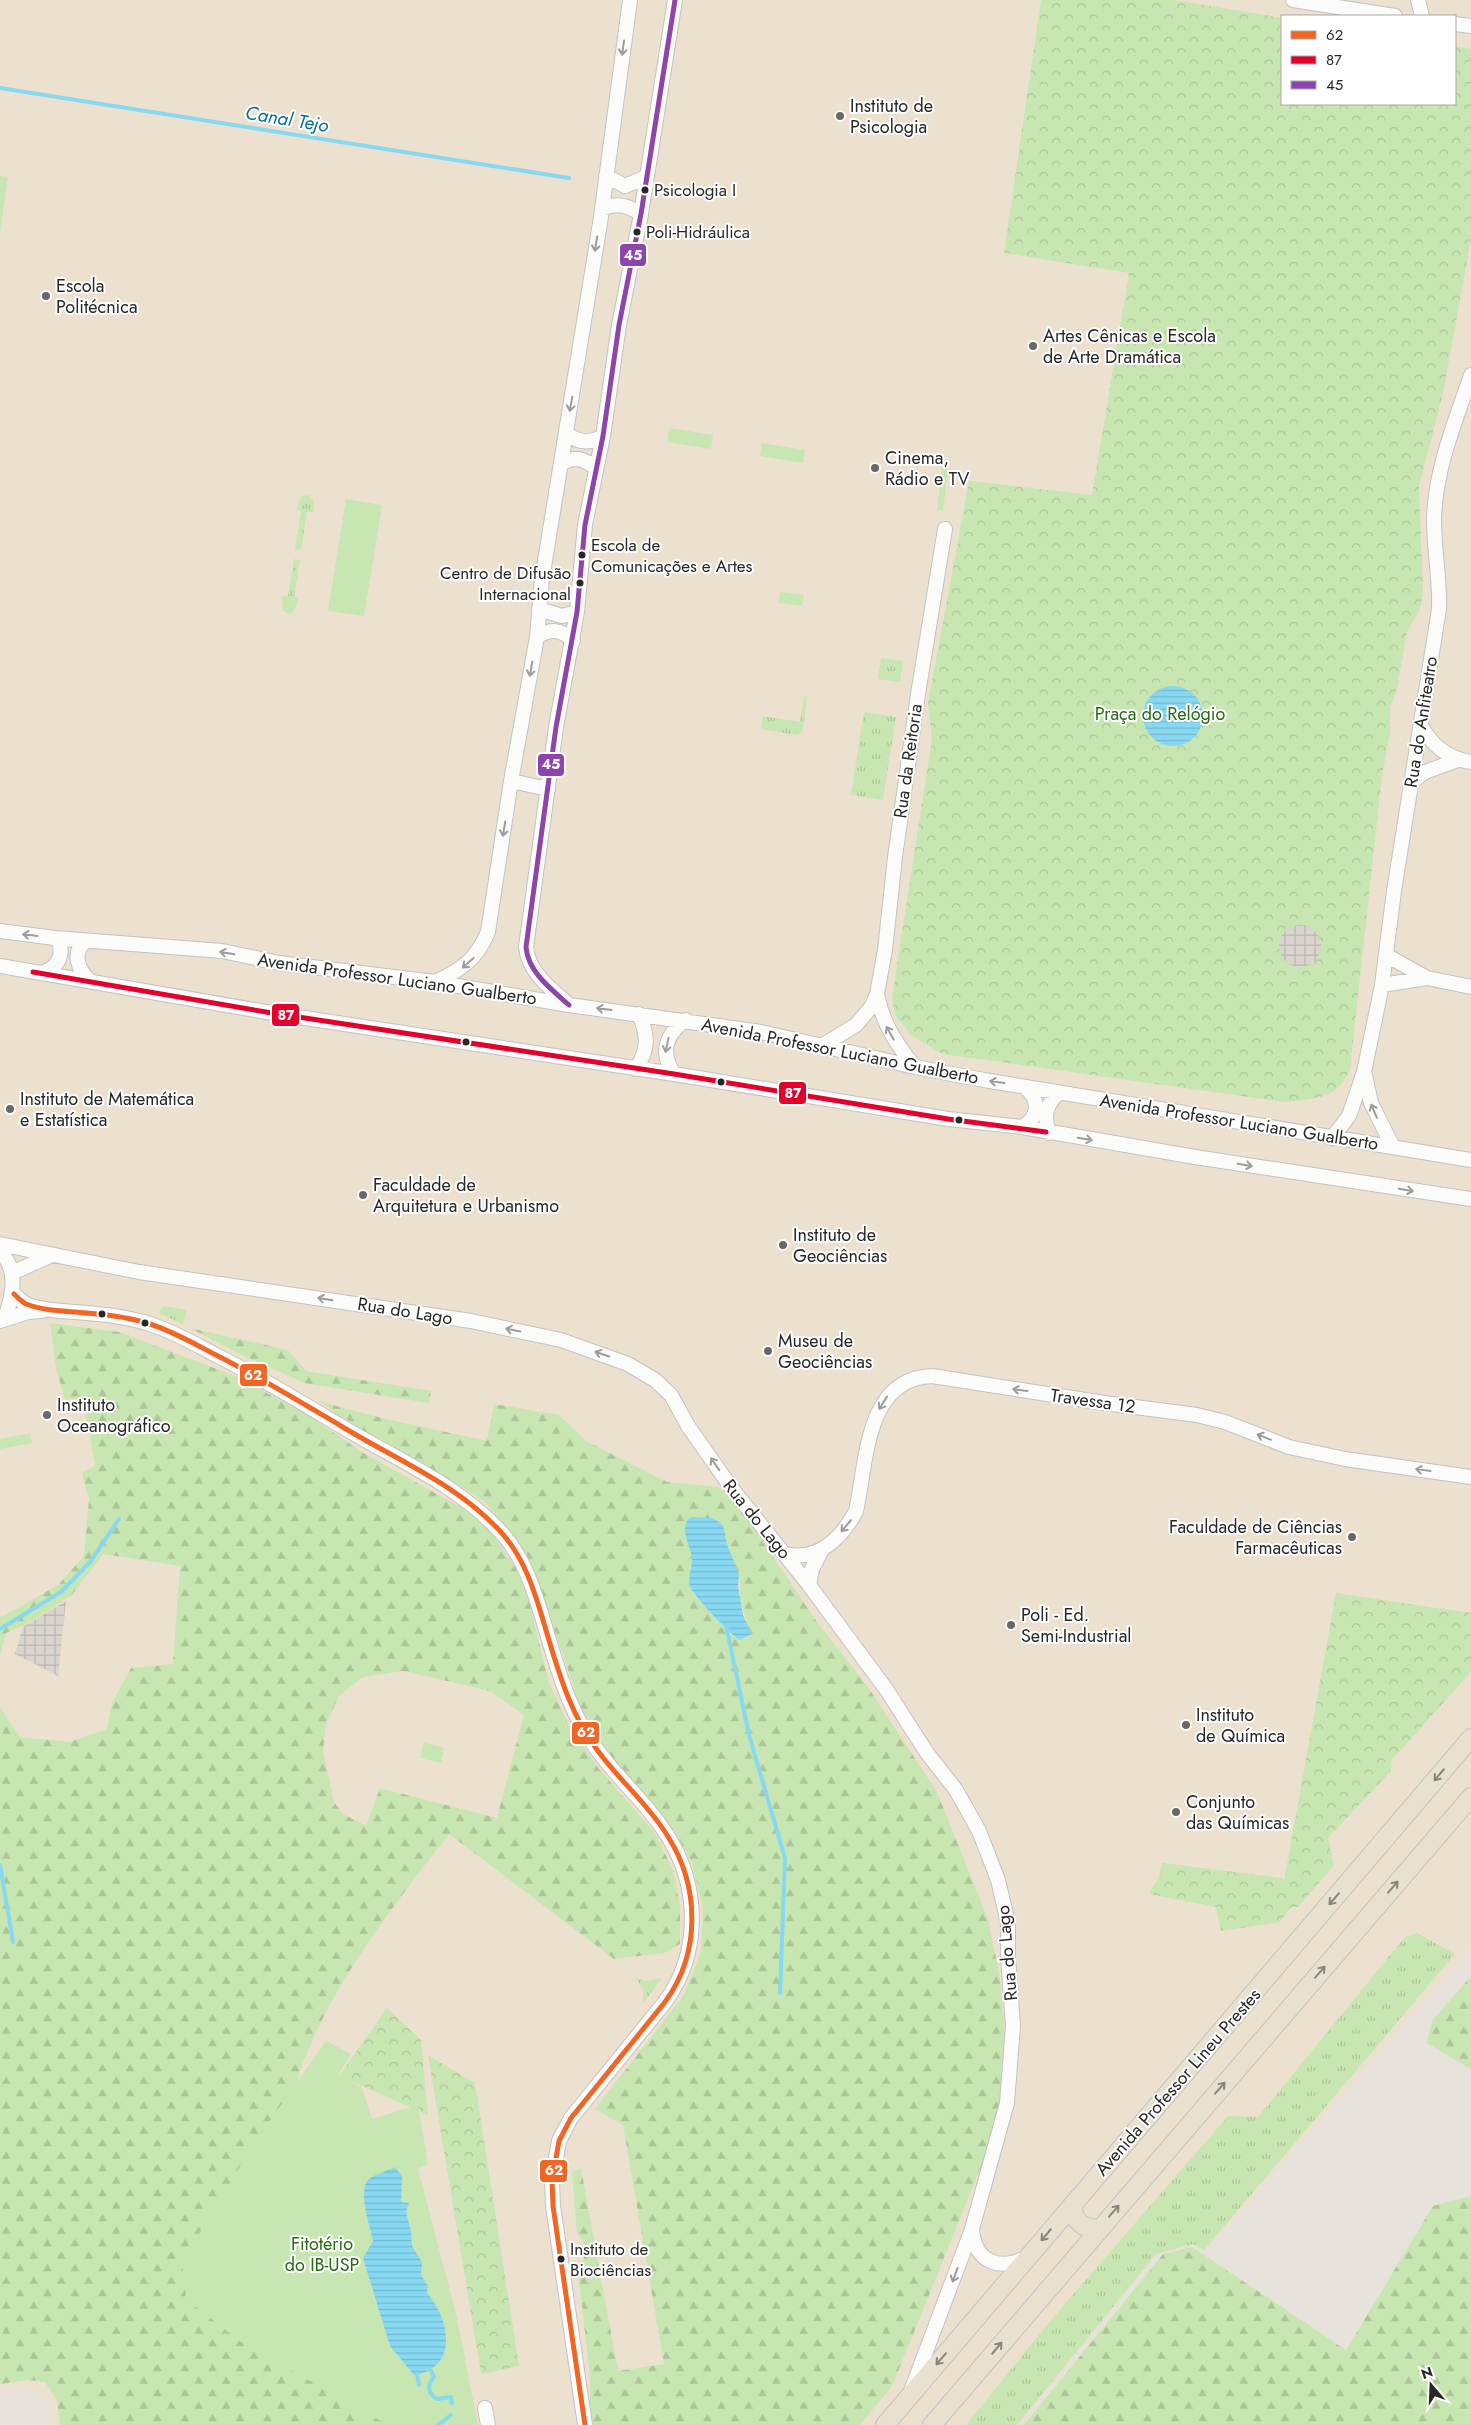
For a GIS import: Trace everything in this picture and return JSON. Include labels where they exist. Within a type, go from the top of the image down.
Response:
[{"type":"main road","name":"Avenida Professor Lineu Prestes","points":[[884,2425],[1471,1738]]},
{"type":"main road","name":"Avenida Professor Lineu Prestes","points":[[932,2425],[1471,1797]]},
{"type":"main road","points":[[1073,2204],[1074,2216],[1082,2226],[1100,2228]]},
{"type":"street","points":[[435,982],[463,968],[474,958],[488,932],[511,781],[537,637],[545,561],[602,209],[630,0]]},
{"type":"street","points":[[569,1005],[535,971],[527,956],[526,947],[535,895],[548,789],[577,612],[582,546],[603,436],[619,325],[641,214],[675,0]]},
{"type":"street","points":[[1293,0],[1389,15]]},
{"type":"street","points":[[1418,0],[1422,15]]},
{"type":"street","points":[[1456,24],[1471,26]]},
{"type":"street","points":[[606,176],[626,186],[646,177]]},
{"type":"street","points":[[602,209],[612,204],[620,205],[641,214]]},
{"type":"street","name":"Rua do Anfiteatro","points":[[1332,1138],[1350,1116],[1364,1072],[1382,985],[1439,609],[1440,580],[1434,521],[1436,493],[1451,427],[1471,375]]},
{"type":"street","points":[[566,433],[580,441],[596,440],[603,436]]},
{"type":"street","points":[[561,464],[573,458],[579,458],[596,468]]},
{"type":"street","name":"Rua da Reitoria","points":[[823,1045],[856,1025],[872,1006],[877,994],[885,950],[895,857],[918,694],[944,529]]},
{"type":"street","points":[[540,609],[562,616],[577,612]]},
{"type":"street","points":[[537,637],[544,632],[560,631],[572,641]]},
{"type":"street","points":[[1421,726],[1436,746],[1464,761]]},
{"type":"street","points":[[1412,782],[1425,772],[1464,761]]},
{"type":"street","points":[[511,781],[548,789]]},
{"type":"street","name":"Avenida Professor Luciano Gualberto","points":[[0,931],[86,941],[222,952],[279,964],[435,982],[569,1005],[686,1020],[823,1045],[915,1068],[1471,1160]]},
{"type":"street","points":[[40,973],[51,969],[60,959],[61,946],[59,940],[55,938]]},
{"type":"street","points":[[86,941],[81,944],[77,960],[79,968],[90,980]]},
{"type":"street","points":[[1386,955],[1427,978],[1471,987]]},
{"type":"street","points":[[0,966],[90,980],[272,1013],[674,1074],[948,1119],[1022,1127],[1049,1133],[1471,1199]]},
{"type":"street","points":[[1382,985],[1427,978]]},
{"type":"street","name":"Rua da Reitoria","points":[[877,994],[881,1014],[890,1034],[915,1068]]},
{"type":"street","points":[[636,1069],[646,1049],[648,1038],[639,1014]]},
{"type":"street","points":[[674,1074],[666,1055],[666,1045],[676,1026],[686,1020]]},
{"type":"street","name":"Rua do Anfiteatro","points":[[1364,1072],[1371,1103],[1393,1147]]},
{"type":"street","points":[[1022,1127],[1030,1123],[1034,1117],[1037,1104],[1032,1093],[1025,1086]]},
{"type":"street","points":[[1049,1133],[1045,1115],[1052,1098],[1060,1093]]},
{"type":"street","name":"Rua do Lago","points":[[0,1244],[179,1277],[471,1321],[561,1340],[628,1364],[655,1380],[671,1395],[688,1426],[730,1486],[786,1554],[886,1689],[927,1753],[956,1790],[979,1831],[998,1880],[1008,1923],[1008,1956],[1013,2026],[1009,2090],[972,2229],[910,2394]]},
{"type":"street","points":[[0,1251],[7,1258],[12,1274],[14,1294],[2,1320]]},
{"type":"street","points":[[12,1274],[52,1255]]},
{"type":"street","points":[[14,1294],[25,1304],[55,1310],[133,1319],[151,1324],[194,1344],[293,1396],[456,1493],[480,1511],[502,1533],[522,1562],[535,1592],[570,1704],[583,1729],[598,1751],[666,1832],[680,1856],[688,1882],[693,1932],[686,1964],[677,1986],[571,2118],[559,2141],[552,2180],[553,2206],[585,2425]]},
{"type":"street","points":[[2,1320],[28,1312],[55,1310]]},
{"type":"street","name":"Travessa 12","points":[[786,1554],[802,1557],[822,1550],[834,1540],[856,1511],[870,1436],[878,1410],[891,1391],[910,1379],[921,1376],[932,1376],[1104,1403],[1197,1415],[1225,1422],[1289,1447],[1345,1459],[1471,1477]]},
{"type":"street","name":"Travessa 12","points":[[809,1585],[812,1569],[822,1550]]},
{"type":"street","points":[[972,2229],[977,2250],[984,2258],[994,2263],[1004,2265],[1029,2256]]},
{"type":"street","points":[[485,2408],[488,2425]]},
{"type":"shaded area","points":[[0,0],[1471,0],[1471,1949],[1205,2251],[1193,2245],[1157,2255],[1019,2425],[51,2425],[48,2402],[36,2392],[17,2390],[0,2392]]},
{"type":"shaded area","points":[[1304,925],[1312,928],[1318,934],[1321,946],[1318,958],[1312,964],[1296,967],[1288,964],[1282,958],[1279,942],[1282,934],[1288,928]]},
{"type":"shaded area","points":[[66,1601],[58,1676],[15,1654],[23,1627]]},
{"type":"green space","name":"Praça do Relógio","points":[[1041,0],[1174,0],[1281,18],[1281,105],[1456,105],[1456,46],[1471,49],[1471,239],[1443,393],[1419,486],[1423,595],[1419,611],[1407,632],[1397,689],[1390,707],[1390,732],[1382,776],[1350,1068],[1340,1086],[1324,1096],[1285,1102],[943,1054],[912,1036],[895,1015],[892,997],[932,739],[928,703],[969,481],[1092,495],[1129,273],[1004,253]]},
{"type":"green space","points":[[0,176],[8,177],[0,233]]},
{"type":"green space","points":[[669,428],[713,435],[711,449],[667,442]]},
{"type":"green space","points":[[762,443],[805,450],[803,463],[760,456]]},
{"type":"green space","points":[[943,459],[949,460],[943,511],[937,510]]},
{"type":"green space","points":[[309,495],[314,501],[313,512],[307,512],[301,550],[295,549],[301,511],[297,510],[299,501],[302,496]]},
{"type":"green space","points":[[346,499],[382,505],[364,616],[328,611]]},
{"type":"green space","points":[[294,559],[300,560],[294,597],[298,598],[295,610],[289,614],[283,611],[282,596],[288,596]]},
{"type":"green space","points":[[780,592],[804,595],[802,606],[779,603]]},
{"type":"green space","points":[[881,658],[903,661],[900,682],[878,679]]},
{"type":"green space","points":[[804,696],[807,697],[801,733],[796,735],[761,729],[763,716],[800,722]]},
{"type":"green space","points":[[864,712],[896,717],[883,800],[851,795]]},
{"type":"green space","points":[[164,1306],[187,1310],[183,1324],[160,1314],[160,1309]]},
{"type":"green space","points":[[50,1323],[119,1332],[235,1376],[308,1415],[362,1452],[469,1512],[495,1537],[517,1570],[529,1601],[549,1683],[570,1727],[599,1769],[655,1833],[674,1872],[680,1907],[680,1944],[664,1953],[614,1959],[449,1834],[368,1942],[317,2029],[304,2060],[287,2115],[470,2425],[60,2425],[57,2400],[45,2382],[27,2380],[0,2384],[0,1707],[20,1737],[70,1742],[107,1729],[112,1703],[131,1668],[173,1664],[180,1566],[103,1554],[72,1595],[27,1624],[6,1633],[0,1655],[0,1618],[58,1585],[84,1556],[89,1499],[82,1473],[95,1466],[83,1398],[65,1400],[56,1368]],"holes":[[[404,1671],[490,1691],[524,1715],[497,1818],[380,1788],[366,1826],[343,1814],[334,1802],[323,1751],[326,1724],[339,1696],[363,1677]]]},
{"type":"green space","points":[[190,1328],[288,1350],[306,1371],[431,1391],[429,1403],[304,1383],[240,1354]]},
{"type":"green space","points":[[318,1401],[382,1418],[487,1441],[494,1404],[559,1415],[586,1441],[667,1482],[719,1487],[742,1511],[817,1622],[868,1687],[937,1792],[988,1919],[1000,1978],[1005,2035],[1004,2088],[992,2140],[892,2386],[860,2425],[591,2425],[589,2414],[590,2376],[577,2262],[584,2260],[583,2241],[577,2233],[572,2172],[581,2168],[618,2371],[664,2364],[623,2125],[595,2109],[684,1995],[701,1951],[703,1907],[692,1864],[676,1833],[604,1749],[581,1708],[541,1591],[528,1561],[507,1529],[486,1503],[459,1485],[408,1459]],"holes":[[[703,1518],[713,1518],[723,1525],[727,1544],[739,1574],[740,1600],[751,1636],[740,1640],[731,1635],[694,1595],[689,1576],[692,1559],[686,1534]]]},
{"type":"green space","points":[[30,1433],[32,1443],[0,1449],[0,1439]]},
{"type":"green space","points":[[1336,1593],[1471,1613],[1471,1672],[1391,1761],[1391,1771],[1328,1838],[1334,1865],[1298,1907],[1291,1907],[1280,1922],[1221,1931],[1216,1907],[1149,1894],[1159,1877],[1162,1863],[1281,1878],[1284,1881]]},
{"type":"green space","points":[[424,1742],[444,1748],[441,1763],[420,1758]]},
{"type":"green space","points":[[1417,1933],[1455,1954],[1204,2250],[1193,2244],[1156,2254],[1017,2425],[966,2425],[1051,2320],[1228,2116],[1258,2117],[1405,1937]]},
{"type":"green space","points":[[1471,1976],[1471,2069],[1427,2043],[1432,2021]]},
{"type":"green space","points":[[636,1978],[646,1981],[662,1978],[643,2003],[643,1990]]},
{"type":"green space","points":[[387,2008],[421,2040],[428,2115],[339,2076]]},
{"type":"green space","name":"Fitotério do IB-USP","points":[[326,2041],[351,2054],[339,2074],[362,2088],[372,2119],[418,2105],[428,2164],[418,2169],[456,2313],[478,2425],[388,2425],[241,2342],[186,2299],[182,2262],[254,2143]]},
{"type":"green space","points":[[428,2055],[475,2083],[519,2366],[481,2374]]},
{"type":"green space","points":[[1471,2196],[1471,2425],[1024,2425],[1163,2254],[1192,2247],[1346,2350],[1433,2206]]},
{"type":"water","points":[[1173,686],[1189,691],[1194,695],[1198,700],[1203,716],[1198,732],[1194,737],[1189,741],[1173,746],[1157,741],[1152,737],[1148,732],[1143,716],[1148,700],[1152,695],[1157,691]]},
{"type":"water","points":[[689,1518],[713,1518],[723,1525],[727,1544],[739,1574],[738,1586],[743,1615],[752,1634],[740,1640],[714,1616],[690,1587],[692,1559],[685,1528]]},
{"type":"water","points":[[395,2167],[402,2176],[401,2202],[409,2203],[406,2212],[411,2231],[412,2246],[422,2262],[421,2275],[428,2286],[427,2293],[441,2316],[445,2329],[444,2353],[438,2363],[428,2371],[414,2375],[390,2346],[363,2258],[373,2241],[364,2199],[366,2184],[372,2177]]},
{"type":"waterway","name":"Canal Tejo","points":[[0,88],[569,178]]},
{"type":"waterway","points":[[0,1629],[61,1592],[91,1561],[119,1519]]},
{"type":"waterway","points":[[726,1625],[749,1735],[785,1858],[780,1993]]},
{"type":"waterway","points":[[0,1865],[13,1942]]},
{"type":"waterway","points":[[431,2371],[434,2377],[429,2386],[431,2394],[437,2399],[451,2397],[452,2403]]},
{"type":"waterway","points":[[417,2374],[419,2385]]},
{"type":"waterway","points":[[438,2425],[451,2415]]},
{"type":"transit line","name":"45","points":[[569,1005],[536,972],[531,964],[526,947],[556,727],[577,612],[585,525],[603,436],[619,325],[641,214],[675,0]]},
{"type":"transit line","name":"87","points":[[33,972],[272,1013],[674,1074],[948,1119],[1046,1132]]},
{"type":"transit line","name":"62","points":[[14,1294],[24,1303],[38,1308],[122,1317],[141,1321],[174,1334],[230,1362],[424,1473],[482,1513],[509,1541],[524,1567],[535,1595],[562,1682],[574,1711],[589,1738],[606,1762],[659,1824],[678,1855],[686,1876],[692,1919],[690,1941],[677,1983],[665,2002],[571,2118],[559,2141],[552,2180],[553,2206],[585,2425]]},
{"type":"place","name":"Instituto de Psicologia","points":[[840,116]]},
{"type":"place","name":"Psicologia I","points":[[645,190]]},
{"type":"place","name":"Poli-Hidráulica","points":[[637,232]]},
{"type":"place","name":"Escola Politécnica","points":[[46,296]]},
{"type":"place","name":"Artes Cênicas e Escola de Arte Dramática","points":[[1033,346]]},
{"type":"place","name":"Cinema, Rádio e TV","points":[[875,468]]},
{"type":"place","name":"Escola de Comunicações e Artes","points":[[582,555]]},
{"type":"place","name":"Centro de Difusão Internacional","points":[[580,583]]},
{"type":"place","name":"Instituto de Matemática e Estatística","points":[[10,1109]]},
{"type":"place","name":"Faculdade de Arquitetura e Urbanismo","points":[[363,1195]]},
{"type":"place","name":"Instituto de Geociências","points":[[783,1245]]},
{"type":"place","name":"Museu de Geociências","points":[[768,1351]]},
{"type":"place","name":"Instituto Oceanográfico","points":[[47,1415]]},
{"type":"place","name":"Faculdade de Ciências Farmacêuticas","points":[[1352,1537]]},
{"type":"place","name":"Poli - Ed. Semi-Industrial","points":[[1011,1625]]},
{"type":"place","name":"Instituto de Química","points":[[1186,1725]]},
{"type":"place","name":"Conjunto das Químicas","points":[[1176,1812]]},
{"type":"place","name":"Instituto de Biociências","points":[[561,2259]]}]
